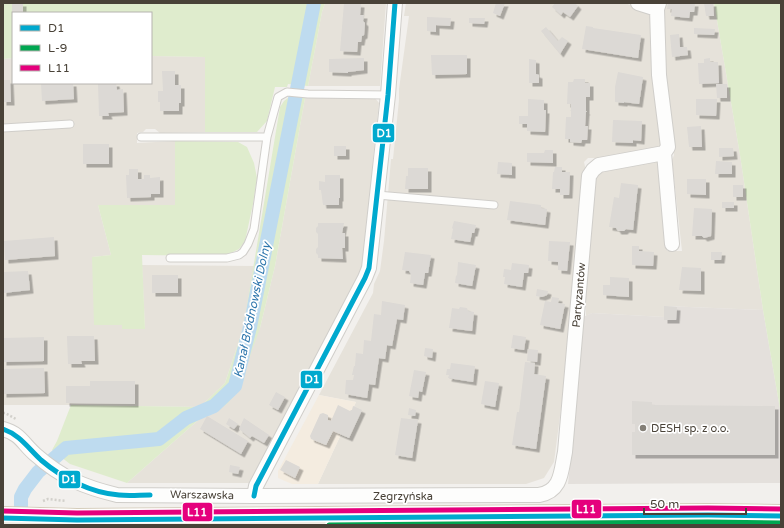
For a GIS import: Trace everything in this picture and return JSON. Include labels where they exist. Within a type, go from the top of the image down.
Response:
[{"type":"main road","name":"Zegrzyńska","points":[[3,518],[230,519],[700,515],[781,516]]},
{"type":"street","points":[[254,496],[256,486],[365,278],[371,256],[388,94],[395,3]]},
{"type":"street","points":[[638,3],[658,6],[658,75],[668,143],[667,150],[664,153],[672,244]]},
{"type":"street","name":"Partyzantów","points":[[552,490],[558,482],[565,452],[589,176],[592,170],[599,165],[664,153]]},
{"type":"street","name":"Warszawska","points":[[3,429],[12,431],[18,435],[36,455],[69,480],[98,490],[117,494],[254,496]]},
{"type":"street","name":"Zegrzyńska","points":[[254,496],[539,496],[552,490]]},
{"type":"lane","points":[[170,258],[227,258],[243,252],[254,229],[267,137],[278,97],[287,92],[308,94],[388,94]]},
{"type":"lane","points":[[3,128],[70,124]]},
{"type":"lane","points":[[141,138],[267,137]]},
{"type":"lane","points":[[377,195],[494,206]]},
{"type":"shaded area","points":[[325,3],[386,3],[380,86],[308,86]]},
{"type":"shaded area","points":[[406,3],[624,3],[647,10],[653,17],[663,139],[661,148],[603,158],[588,158],[584,162],[586,171],[569,347],[554,462],[544,478],[526,484],[318,484],[356,402],[319,395],[373,293],[374,284],[380,271],[391,159],[393,159],[399,89],[409,16],[404,16]]},
{"type":"shaded area","points":[[665,3],[714,3],[740,155],[763,310],[664,306],[664,317],[592,313],[586,316],[586,301],[583,295],[596,173],[598,170],[658,160],[667,251],[682,251],[672,160],[674,155],[665,90],[662,24]]},
{"type":"shaded area","points":[[152,56],[205,57],[205,132],[160,133],[155,129],[146,129],[143,132],[137,133],[137,143],[175,141],[175,206],[98,205],[111,255],[92,257],[122,325],[122,329],[145,329],[142,265],[254,266],[243,329],[225,383],[200,407],[3,405],[3,59],[12,58],[12,84],[152,84]]},
{"type":"shaded area","points":[[305,98],[375,98],[379,103],[373,158],[370,214],[363,267],[341,316],[250,483],[127,483],[204,415],[208,416],[217,411],[260,328],[275,266]]},
{"type":"shaded area","points":[[664,306],[763,310],[781,415],[781,483],[568,484],[577,398],[583,317],[592,313],[664,317]]},
{"type":"shaded area","points":[[319,395],[356,402],[318,484],[292,484],[278,478],[278,471]]},
{"type":"green space","points":[[3,3],[325,3],[308,86],[288,84],[287,87],[275,87],[267,121],[257,132],[205,132],[205,57],[152,56],[152,12],[12,12],[12,58],[3,59]]},
{"type":"green space","points":[[714,3],[781,3],[781,415],[763,310],[740,155]]},
{"type":"green space","points":[[289,97],[305,98],[275,266],[260,328],[238,390],[228,403],[207,416],[204,415],[127,483],[70,464],[52,450],[71,405],[200,407],[225,383],[243,329],[280,107]]},
{"type":"green space","points":[[175,141],[238,142],[247,147],[254,163],[257,178],[245,241],[239,249],[222,256],[142,255],[145,329],[122,329],[122,325],[94,325],[92,257],[111,255],[98,205],[175,205]]},
{"type":"building","points":[[12,3],[23,3],[23,12],[12,12]]},
{"type":"building","points":[[344,3],[361,4],[360,15],[364,15],[364,35],[362,36],[361,42],[358,42],[357,52],[340,51]]},
{"type":"building","points":[[496,3],[505,3],[500,16],[493,13]]},
{"type":"building","points":[[555,3],[575,3],[578,6],[570,17],[563,12],[561,15],[552,7]]},
{"type":"building","points":[[668,3],[695,3],[694,12],[690,12],[689,18],[671,16],[672,9],[667,9]]},
{"type":"building","points":[[704,3],[713,3],[714,16],[706,16]]},
{"type":"building","points":[[427,17],[451,18],[450,26],[436,25],[436,32],[427,31]]},
{"type":"building","points":[[469,18],[485,18],[484,24],[469,23]]},
{"type":"building","points":[[586,26],[641,35],[638,58],[582,49]]},
{"type":"building","points":[[546,27],[558,41],[562,37],[568,41],[560,54],[541,31]]},
{"type":"building","points":[[694,28],[715,29],[714,35],[694,34]]},
{"type":"building","points":[[679,34],[680,47],[687,47],[688,55],[672,57],[670,35]]},
{"type":"building","points":[[431,55],[467,55],[467,74],[432,75]]},
{"type":"building","points":[[364,58],[364,70],[348,73],[329,72],[329,59]]},
{"type":"building","points":[[710,58],[710,62],[718,62],[719,83],[699,84],[698,63],[704,63],[704,59]]},
{"type":"building","points":[[529,59],[536,60],[536,74],[539,75],[539,83],[529,83]]},
{"type":"building","points":[[162,71],[175,71],[175,85],[181,85],[181,103],[179,103],[179,111],[160,111],[158,91],[163,91]]},
{"type":"building","points":[[618,72],[643,77],[639,104],[615,102],[615,87]]},
{"type":"building","points":[[574,79],[585,79],[585,83],[590,83],[590,97],[586,97],[587,112],[585,126],[588,126],[587,140],[582,140],[581,143],[570,142],[570,139],[565,139],[566,117],[571,117],[571,104],[567,104],[568,82],[573,82]]},
{"type":"building","points":[[3,80],[10,80],[11,102],[3,102]]},
{"type":"building","points":[[41,84],[73,84],[74,99],[42,101]]},
{"type":"building","points":[[98,84],[116,84],[117,90],[123,89],[124,112],[108,113],[109,116],[99,116]]},
{"type":"building","points":[[716,84],[727,84],[727,98],[717,98]]},
{"type":"building","points":[[528,99],[544,100],[544,110],[546,110],[545,132],[527,131],[527,124],[519,124],[519,116],[528,116]]},
{"type":"building","points":[[696,99],[717,99],[716,116],[696,115]]},
{"type":"building","points":[[613,120],[642,121],[641,141],[633,140],[633,143],[612,142]]},
{"type":"building","points":[[701,126],[702,147],[689,147],[687,127]]},
{"type":"building","points":[[83,144],[109,144],[109,164],[83,164]]},
{"type":"building","points":[[334,146],[346,146],[346,156],[334,156]]},
{"type":"building","points":[[719,148],[733,148],[734,156],[719,157]]},
{"type":"building","points":[[545,150],[553,150],[553,163],[527,162],[527,153],[544,153]]},
{"type":"building","points":[[716,161],[732,162],[732,174],[715,174]]},
{"type":"building","points":[[498,162],[512,163],[512,175],[497,174]]},
{"type":"building","points":[[555,167],[562,167],[562,172],[570,172],[569,195],[560,195],[560,189],[552,189],[553,172]]},
{"type":"building","points":[[408,168],[428,168],[428,189],[405,189]]},
{"type":"building","points":[[129,169],[138,169],[138,179],[144,179],[144,175],[150,175],[150,178],[160,177],[160,194],[151,194],[151,197],[127,198],[126,175],[129,175]]},
{"type":"building","points":[[325,175],[340,175],[339,205],[323,205],[321,190],[319,190],[319,181],[325,182]]},
{"type":"building","points":[[687,179],[706,179],[706,195],[687,194]]},
{"type":"building","points":[[621,183],[638,185],[633,230],[626,229],[624,231],[618,231],[616,228],[609,227],[614,197],[619,198]]},
{"type":"building","points":[[733,185],[743,185],[743,197],[733,197]]},
{"type":"building","points":[[510,201],[541,205],[541,208],[547,209],[545,225],[507,220]]},
{"type":"building","points":[[722,202],[734,202],[734,208],[722,208]]},
{"type":"building","points":[[694,208],[712,209],[711,236],[704,238],[702,236],[692,236]]},
{"type":"building","points":[[454,221],[476,225],[470,242],[451,239]]},
{"type":"building","points":[[318,223],[344,223],[342,233],[345,233],[345,248],[342,248],[343,259],[318,258],[316,253],[316,249],[318,247],[318,234],[316,232],[316,228]]},
{"type":"building","points":[[54,237],[55,256],[5,260],[4,241]]},
{"type":"building","points":[[549,241],[570,242],[567,271],[558,270],[558,262],[548,261]]},
{"type":"building","points":[[632,246],[639,246],[639,251],[654,252],[653,266],[632,265]]},
{"type":"building","points":[[405,252],[431,255],[428,273],[425,273],[423,285],[410,283],[411,274],[409,271],[402,270]]},
{"type":"building","points":[[711,252],[722,252],[721,260],[711,260]]},
{"type":"building","points":[[458,262],[476,265],[472,286],[455,283]]},
{"type":"building","points":[[512,263],[529,265],[528,273],[524,273],[522,287],[504,284],[504,269],[511,270]]},
{"type":"building","points":[[682,267],[701,268],[701,291],[679,290]]},
{"type":"building","points":[[28,271],[30,290],[3,293],[3,272]]},
{"type":"building","points":[[152,275],[178,275],[178,293],[152,293]]},
{"type":"building","points":[[610,277],[629,278],[629,297],[603,295],[603,285],[610,285]]},
{"type":"building","points":[[537,289],[548,291],[547,295],[542,297],[536,296]]},
{"type":"building","points":[[552,297],[559,298],[558,303],[565,304],[560,329],[540,325],[545,301],[551,302]]},
{"type":"building","points":[[382,301],[405,305],[403,320],[397,319],[392,346],[387,345],[385,359],[379,358],[375,385],[369,384],[367,398],[345,394],[346,380],[353,380],[354,375],[352,375],[355,366],[356,353],[363,354],[364,340],[371,341],[374,314],[381,315]]},
{"type":"building","points":[[664,306],[677,307],[676,320],[664,320]]},
{"type":"building","points":[[460,307],[467,308],[468,311],[474,312],[472,331],[449,328],[452,308],[459,309]]},
{"type":"building","points":[[513,335],[526,337],[524,350],[511,348]]},
{"type":"building","points":[[67,336],[94,336],[95,361],[81,361],[82,364],[68,364]]},
{"type":"building","points":[[44,337],[44,361],[3,362],[3,338]]},
{"type":"building","points":[[425,348],[433,349],[432,358],[424,356]]},
{"type":"building","points":[[528,349],[538,350],[537,362],[527,361]]},
{"type":"building","points":[[525,362],[535,363],[534,374],[546,376],[536,449],[512,445],[517,412],[519,412]]},
{"type":"building","points":[[451,363],[475,366],[473,382],[448,378],[449,375],[446,375],[447,369],[450,369]]},
{"type":"building","points":[[44,368],[45,393],[3,394],[3,369]]},
{"type":"building","points":[[414,370],[426,372],[422,392],[419,391],[418,398],[409,396]]},
{"type":"building","points":[[90,381],[135,381],[135,404],[66,403],[66,386],[90,386]]},
{"type":"building","points":[[485,381],[499,383],[495,407],[481,404]]},
{"type":"building","points":[[276,392],[285,397],[278,410],[269,405]]},
{"type":"building","points":[[632,401],[652,402],[652,405],[775,406],[775,455],[632,455],[632,432],[635,432],[635,424],[632,424]]},
{"type":"building","points":[[338,405],[350,411],[352,410],[353,406],[362,410],[349,438],[333,431],[326,445],[311,439],[310,436],[320,414],[323,413],[328,415],[328,420],[331,421]]},
{"type":"building","points":[[409,408],[416,410],[415,416],[408,415]]},
{"type":"building","points":[[207,416],[248,441],[241,454],[200,429]]},
{"type":"building","points":[[229,418],[238,424],[234,429],[226,424]]},
{"type":"building","points":[[244,418],[269,435],[264,443],[252,436],[250,438],[239,429]]},
{"type":"building","points":[[401,418],[418,420],[412,458],[395,455]]},
{"type":"building","points":[[286,460],[300,467],[295,478],[280,470]]},
{"type":"building","points":[[230,465],[240,467],[238,474],[229,472]]},
{"type":"waterway","name":"Kanał Bródnowski Dolny","points":[[21,525],[21,497],[25,489],[38,472],[66,448],[159,439],[186,418],[214,406],[235,386],[250,327],[314,3]]},
{"type":"transit line","name":"D1","points":[[254,496],[256,486],[369,268],[388,95],[395,3]]},
{"type":"transit line","name":"D1","points":[[3,429],[19,438],[49,467],[77,484],[108,494],[150,495]]},
{"type":"transit line","name":"L11","points":[[3,511],[77,513],[708,508],[781,509]]},
{"type":"transit line","name":"D1","points":[[3,518],[77,520],[708,515],[781,516]]},
{"type":"transit line","name":"L-9","points":[[329,525],[708,522],[781,523]]},
{"type":"place","name":"DESH sp. z o.o.","points":[[643,428]]}]
